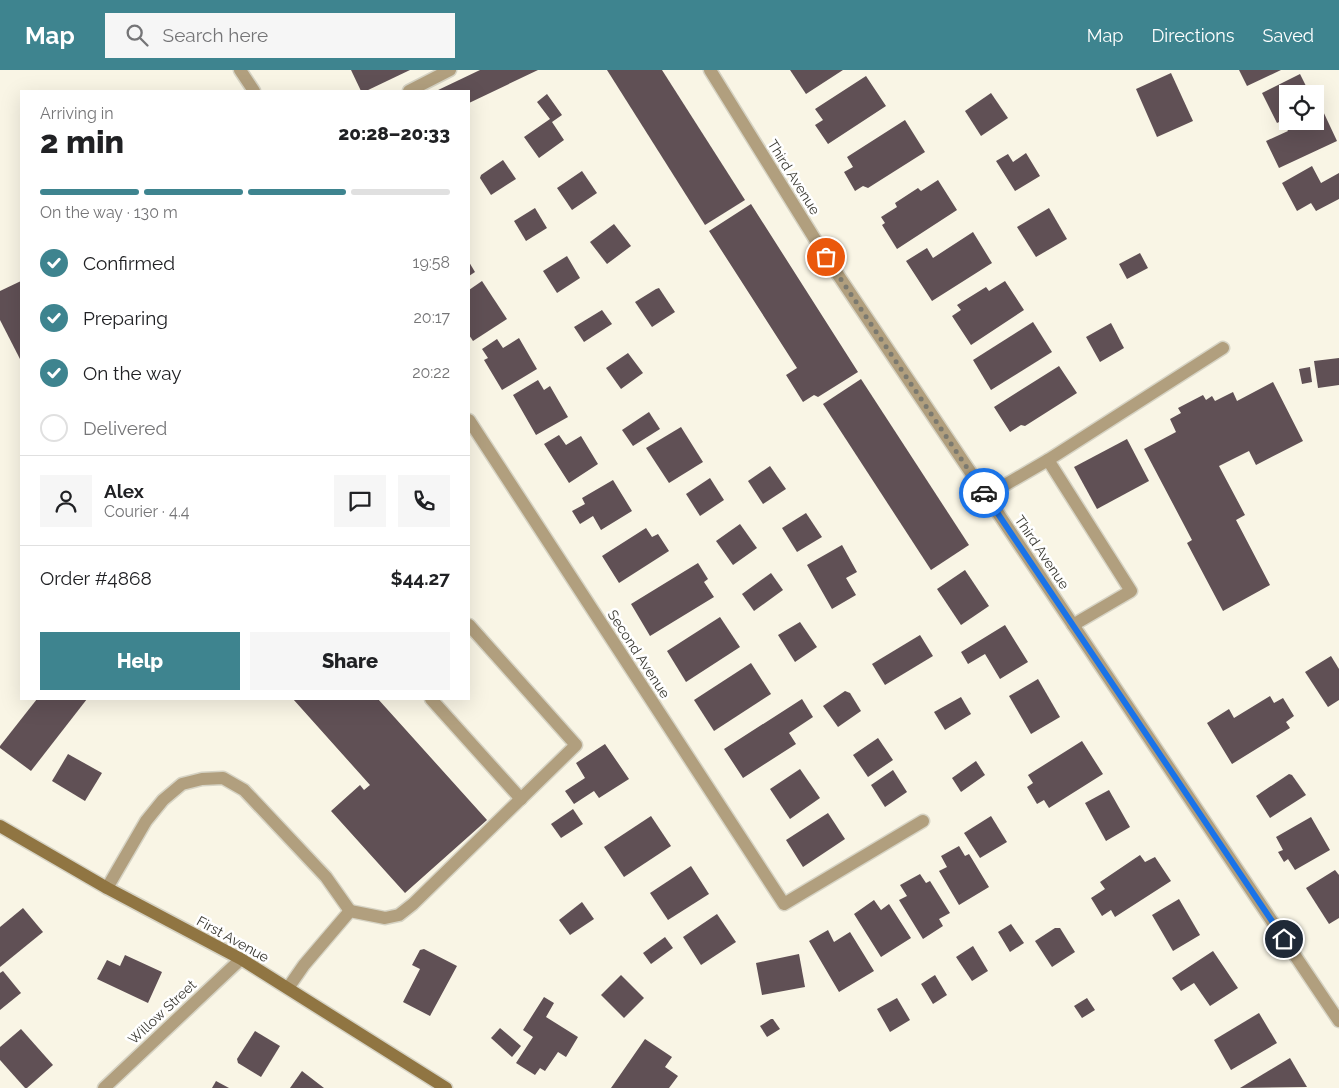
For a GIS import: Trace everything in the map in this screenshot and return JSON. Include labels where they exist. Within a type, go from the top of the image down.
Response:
[{"type":"main road","name":"First Avenue","points":[[0,826],[107,888],[241,959],[446,1088]]},
{"type":"street","points":[[240,70],[253,90]]},
{"type":"street","points":[[411,90],[450,70]]},
{"type":"street","name":"Third Avenue","points":[[710,70],[826,257],[1339,1021]]},
{"type":"street","points":[[986,496],[1048,460],[1223,348]]},
{"type":"street","name":"Second Avenue","points":[[470,422],[784,904],[923,821]]},
{"type":"street","points":[[1048,460],[1131,591],[1073,625]]},
{"type":"street","points":[[107,888],[146,821],[163,800],[182,784],[202,779],[223,778],[244,790],[326,877],[350,910],[385,918],[399,915],[413,904],[576,745],[470,626]]},
{"type":"street","points":[[432,700],[521,799]]},
{"type":"street","points":[[288,988],[304,965],[350,910]]},
{"type":"street","name":"Willow Street","points":[[104,1088],[241,959]]},
{"type":"building","points":[[351,70],[410,70],[368,90],[361,90]]},
{"type":"building","points":[[480,70],[538,70],[470,103],[470,90],[438,90]]},
{"type":"building","points":[[607,70],[662,70],[745,200],[705,225]]},
{"type":"building","points":[[790,70],[843,70],[806,94]]},
{"type":"building","points":[[1239,70],[1281,70],[1247,86]]},
{"type":"building","points":[[1171,73],[1193,121],[1157,137],[1136,89]]},
{"type":"building","points":[[1300,74],[1306,85],[1279,85],[1279,122],[1277,123],[1262,93]]},
{"type":"building","points":[[866,76],[886,106],[828,144],[815,125],[823,120],[815,109]]},
{"type":"building","points":[[991,93],[1008,118],[981,136],[965,111]]},
{"type":"building","points":[[547,94],[562,115],[552,122],[564,140],[539,158],[524,137],[550,119],[537,102]]},
{"type":"building","points":[[1324,113],[1337,141],[1279,168],[1266,141],[1288,131],[1324,130]]},
{"type":"building","points":[[905,120],[925,152],[868,188],[863,186],[855,191],[844,172],[853,167],[847,157]]},
{"type":"building","points":[[1026,153],[1040,176],[1015,191],[996,161],[1008,154],[1013,162]]},
{"type":"building","points":[[503,160],[516,179],[491,195],[480,178],[481,175]]},
{"type":"building","points":[[1312,166],[1321,183],[1339,173],[1339,199],[1316,211],[1311,203],[1297,211],[1282,183]]},
{"type":"building","points":[[582,171],[597,193],[572,210],[557,188]]},
{"type":"building","points":[[938,180],[957,210],[897,249],[882,225],[885,223],[881,217],[897,207],[895,203],[918,188],[921,191]]},
{"type":"building","points":[[751,204],[858,372],[818,397],[814,395],[803,402],[786,375],[797,368],[709,231]]},
{"type":"building","points":[[535,208],[547,228],[526,241],[514,221]]},
{"type":"building","points":[[1049,208],[1067,239],[1036,257],[1017,227]]},
{"type":"building","points":[[614,224],[631,246],[607,264],[590,242]]},
{"type":"building","points":[[973,232],[992,263],[932,301],[906,261],[927,248],[933,258]]},
{"type":"building","points":[[1140,253],[1148,268],[1127,279],[1119,264]]},
{"type":"building","points":[[567,256],[580,278],[557,293],[543,271]]},
{"type":"building","points":[[470,264],[475,272],[470,275]]},
{"type":"building","points":[[20,281],[20,359],[0,320],[0,291]]},
{"type":"building","points":[[482,281],[507,319],[473,341],[470,336],[470,289]]},
{"type":"building","points":[[1005,281],[1024,310],[971,345],[952,316],[961,310],[957,305],[986,287],[989,291]]},
{"type":"building","points":[[659,288],[675,312],[652,327],[635,302]]},
{"type":"building","points":[[602,310],[612,324],[584,342],[574,327]]},
{"type":"building","points":[[1033,322],[1052,352],[991,390],[973,360]]},
{"type":"building","points":[[1111,323],[1124,348],[1100,362],[1086,337]]},
{"type":"building","points":[[519,338],[537,369],[502,390],[484,360],[488,358],[482,349],[497,339],[503,348]]},
{"type":"building","points":[[628,353],[643,373],[621,389],[606,368]]},
{"type":"building","points":[[1339,358],[1339,385],[1318,388],[1314,361]]},
{"type":"building","points":[[1059,366],[1077,393],[1025,426],[1021,425],[1010,432],[994,407]]},
{"type":"building","points":[[1310,367],[1312,382],[1302,384],[1299,369]]},
{"type":"building","points":[[861,379],[969,545],[931,570],[823,404]]},
{"type":"building","points":[[538,380],[544,390],[550,386],[568,417],[536,435],[513,395]]},
{"type":"building","points":[[1273,382],[1303,441],[1256,465],[1249,451],[1219,466],[1245,515],[1236,520],[1270,585],[1223,611],[1187,543],[1192,540],[1144,449],[1176,432],[1170,419],[1181,413],[1178,408],[1203,395],[1206,400],[1212,396],[1215,401],[1233,392],[1237,401]]},
{"type":"building","points":[[649,412],[660,429],[633,446],[622,430]]},
{"type":"building","points":[[681,427],[703,462],[669,483],[646,448]]},
{"type":"building","points":[[559,435],[566,445],[581,436],[598,464],[569,483],[544,444]]},
{"type":"building","points":[[1127,439],[1149,481],[1097,509],[1074,467]]},
{"type":"building","points":[[770,466],[786,489],[763,504],[748,481]]},
{"type":"building","points":[[710,478],[724,500],[700,516],[686,494]]},
{"type":"building","points":[[613,480],[632,511],[601,530],[593,516],[580,524],[572,511],[585,504],[582,498]]},
{"type":"building","points":[[806,513],[822,537],[797,552],[782,528]]},
{"type":"building","points":[[740,524],[757,548],[733,565],[716,541]]},
{"type":"building","points":[[646,528],[652,537],[658,534],[669,551],[619,583],[602,556]]},
{"type":"building","points":[[842,545],[857,572],[846,578],[856,595],[832,609],[807,565]]},
{"type":"building","points":[[698,563],[708,579],[704,582],[714,597],[650,636],[631,604]]},
{"type":"building","points":[[965,570],[989,606],[961,625],[937,589]]},
{"type":"building","points":[[771,573],[783,590],[754,611],[742,594]]},
{"type":"building","points":[[720,617],[740,647],[686,682],[667,651]]},
{"type":"building","points":[[800,622],[817,647],[795,662],[778,635]]},
{"type":"building","points":[[1005,625],[1028,662],[1000,679],[985,654],[968,664],[961,652]]},
{"type":"building","points":[[920,635],[933,656],[885,685],[872,664]]},
{"type":"building","points":[[1331,656],[1339,669],[1339,700],[1328,707],[1305,672]]},
{"type":"building","points":[[751,663],[771,694],[714,731],[694,700]]},
{"type":"building","points":[[1038,679],[1060,717],[1031,734],[1009,696]]},
{"type":"building","points":[[845,691],[850,693],[861,711],[838,727],[823,706]]},
{"type":"building","points":[[1270,696],[1274,703],[1283,698],[1294,716],[1286,722],[1290,728],[1232,764],[1207,723],[1229,709],[1234,718]]},
{"type":"building","points":[[961,697],[971,714],[945,730],[934,712]]},
{"type":"building","points":[[802,699],[813,717],[789,733],[796,744],[743,778],[724,749]]},
{"type":"building","points":[[36,700],[86,700],[31,771],[0,748]]},
{"type":"building","points":[[294,700],[379,700],[487,820],[405,893],[331,811],[360,785],[364,790],[370,785]]},
{"type":"building","points":[[878,738],[893,760],[868,777],[853,755]]},
{"type":"building","points":[[1082,741],[1103,774],[1049,808],[1044,800],[1037,804],[1027,787],[1033,783],[1028,775]]},
{"type":"building","points":[[605,744],[629,779],[599,798],[594,791],[574,804],[565,791],[585,778],[576,763]]},
{"type":"building","points":[[68,754],[102,773],[85,801],[52,781]]},
{"type":"building","points":[[976,761],[985,775],[961,792],[952,778]]},
{"type":"building","points":[[800,769],[820,798],[790,819],[770,789]]},
{"type":"building","points":[[893,770],[907,792],[885,807],[871,785]]},
{"type":"building","points":[[1289,774],[1292,775],[1306,795],[1270,818],[1256,796]]},
{"type":"building","points":[[1109,790],[1130,827],[1106,841],[1085,803]]},
{"type":"building","points":[[573,809],[583,824],[561,838],[551,824]]},
{"type":"building","points":[[828,813],[845,839],[803,867],[786,840]]},
{"type":"building","points":[[651,816],[671,846],[624,877],[604,847]]},
{"type":"building","points":[[991,816],[1007,842],[980,858],[964,833]]},
{"type":"building","points":[[1311,817],[1330,850],[1295,870],[1288,859],[1284,862],[1278,852],[1283,850],[1276,837]]},
{"type":"building","points":[[959,846],[965,856],[969,854],[989,887],[959,905],[939,871],[947,867],[941,856]]},
{"type":"building","points":[[1140,855],[1145,862],[1155,857],[1171,881],[1115,917],[1111,910],[1102,916],[1091,898],[1105,889],[1100,882]]},
{"type":"building","points":[[691,866],[709,894],[668,920],[650,893]]},
{"type":"building","points":[[1335,870],[1339,875],[1339,918],[1329,924],[1306,888]]},
{"type":"building","points":[[920,874],[926,883],[930,881],[950,913],[939,919],[943,926],[923,939],[899,900],[907,896],[900,885]]},
{"type":"building","points":[[1179,899],[1200,935],[1173,951],[1152,915]]},
{"type":"building","points":[[874,900],[881,910],[889,904],[911,938],[881,957],[854,914]]},
{"type":"building","points":[[582,902],[594,919],[570,935],[559,920]]},
{"type":"building","points":[[23,908],[43,932],[0,967],[0,927]]},
{"type":"building","points":[[717,914],[736,942],[701,965],[683,937]]},
{"type":"building","points":[[1011,924],[1024,943],[1010,952],[998,932]]},
{"type":"building","points":[[1055,928],[1060,928],[1075,952],[1052,967],[1035,941]]},
{"type":"building","points":[[828,930],[834,942],[850,932],[874,971],[839,992],[809,941]]},
{"type":"building","points":[[665,937],[673,948],[651,964],[643,953]]},
{"type":"building","points":[[973,946],[988,971],[972,981],[956,957]]},
{"type":"building","points":[[424,949],[457,966],[430,1016],[403,1002],[420,969],[412,965],[420,950]]},
{"type":"building","points":[[1213,951],[1238,988],[1210,1006],[1194,983],[1181,991],[1172,978]]},
{"type":"building","points":[[799,954],[805,987],[762,995],[756,963]]},
{"type":"building","points":[[125,955],[162,972],[148,1003],[97,979],[107,960],[120,966]]},
{"type":"building","points":[[3,971],[21,993],[0,1010],[0,973]]},
{"type":"building","points":[[621,975],[644,998],[624,1018],[601,995]]},
{"type":"building","points":[[935,975],[947,995],[933,1004],[921,984]]},
{"type":"building","points":[[544,997],[554,1003],[546,1017],[578,1037],[566,1057],[558,1052],[545,1071],[540,1068],[535,1075],[516,1063],[533,1037],[523,1030]]},
{"type":"building","points":[[897,998],[910,1020],[890,1032],[877,1009]]},
{"type":"building","points":[[1087,998],[1095,1010],[1082,1018],[1074,1006]]},
{"type":"building","points":[[1259,1013],[1277,1043],[1231,1070],[1214,1040]]},
{"type":"building","points":[[771,1019],[780,1029],[767,1037],[760,1026]]},
{"type":"building","points":[[500,1028],[521,1046],[512,1057],[491,1038]]},
{"type":"building","points":[[21,1029],[53,1065],[27,1088],[0,1060],[0,1047]]},
{"type":"building","points":[[255,1031],[280,1046],[261,1077],[238,1063],[237,1059]]},
{"type":"building","points":[[645,1039],[672,1057],[665,1067],[678,1076],[669,1088],[611,1088]]},
{"type":"building","points":[[1290,1058],[1307,1087],[1240,1088]]},
{"type":"building","points":[[302,1071],[324,1088],[290,1088]]},
{"type":"building","points":[[216,1081],[229,1088],[212,1088]]},
{"type":"way so far","points":[[826,257],[984,493]]},
{"type":"route","points":[[984,493],[1284,939]]}]
